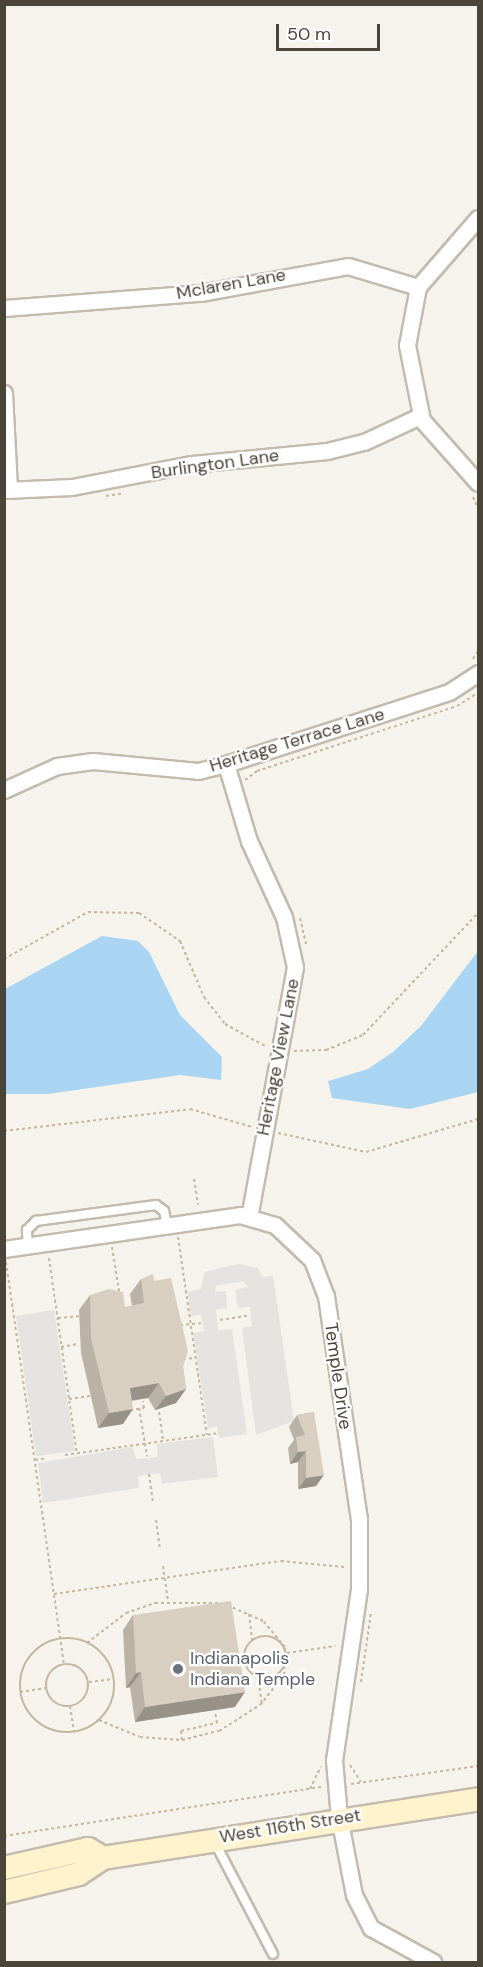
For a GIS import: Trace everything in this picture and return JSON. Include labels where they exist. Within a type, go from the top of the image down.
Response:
[{"type":"main road","name":"West 116th Street","points":[[4,1892],[79,1874],[103,1858],[339,1817],[478,1799]]},
{"type":"main road","name":"West 116th Street","points":[[4,1868],[88,1849],[103,1858]]},
{"type":"street","points":[[475,488],[420,416],[406,345],[418,288],[478,218]]},
{"type":"street","name":"Mclaren Lane","points":[[4,308],[200,293],[348,266],[418,288]]},
{"type":"street","points":[[4,393],[7,490]]},
{"type":"street","name":"Burlington Lane","points":[[7,490],[72,487],[192,464],[327,451],[364,442],[420,416]]},
{"type":"street","name":"Heritage Terrace Lane","points":[[4,790],[57,766],[93,761],[198,771],[226,764],[449,692],[473,669]]},
{"type":"street","name":"Heritage View Lane","points":[[226,764],[249,841],[291,938],[295,967],[285,1050],[271,1131],[249,1217]]},
{"type":"street","name":"Temple Drive","points":[[5,1256],[28,1246],[167,1232],[249,1217],[289,1234],[312,1260],[331,1327],[360,1544],[334,1787],[339,1817],[354,1895],[371,1928],[433,1962]]},
{"type":"lane","points":[[28,1246],[27,1230],[36,1221],[156,1205],[164,1210],[167,1232]]},
{"type":"lane","points":[[213,1839],[273,1954]]},
{"type":"path","points":[[475,488],[478,508]]},
{"type":"path","points":[[102,497],[134,491]]},
{"type":"path","points":[[473,669],[478,651]]},
{"type":"path","points":[[245,787],[250,774],[457,706],[478,693]]},
{"type":"path","points":[[4,959],[88,912],[139,913],[180,941],[204,997],[225,1024],[285,1050],[326,1050],[363,1035],[478,913]]},
{"type":"path","points":[[297,912],[307,954]]},
{"type":"path","points":[[285,1050],[294,1041]]},
{"type":"path","points":[[285,1050],[290,1063]]},
{"type":"path","points":[[4,1131],[190,1109],[271,1131],[366,1152],[478,1119]]},
{"type":"path","points":[[271,1131],[280,1121]]},
{"type":"path","points":[[271,1131],[276,1143]]},
{"type":"path","points":[[194,1179],[199,1211]]},
{"type":"path","points":[[167,1232],[178,1237],[189,1235]]},
{"type":"path","points":[[178,1237],[207,1435]]},
{"type":"path","points":[[102,1248],[123,1245]]},
{"type":"path","points":[[112,1247],[119,1293]]},
{"type":"path","points":[[59,1255],[47,1256],[77,1454]]},
{"type":"path","points":[[5,1256],[64,1664]]},
{"type":"path","points":[[57,1319],[79,1316]]},
{"type":"path","points":[[220,1320],[250,1316]]},
{"type":"path","points":[[173,1326],[201,1323]]},
{"type":"path","points":[[61,1347],[78,1344]]},
{"type":"path","points":[[179,1360],[195,1358]]},
{"type":"path","points":[[69,1399],[90,1396]]},
{"type":"path","points":[[143,1401],[139,1408],[147,1456]]},
{"type":"path","points":[[122,1411],[139,1408]]},
{"type":"path","points":[[159,1412],[163,1441]]},
{"type":"path","points":[[65,1455],[219,1433]]},
{"type":"path","points":[[35,1460],[47,1458]]},
{"type":"path","points":[[149,1474],[153,1502]]},
{"type":"path","points":[[156,1520],[160,1547]]},
{"type":"path","points":[[54,1594],[281,1561],[347,1567]]},
{"type":"path","points":[[163,1566],[168,1600]]},
{"type":"path","points":[[175,1599],[176,1607]]},
{"type":"path","points":[[87,1643],[126,1612],[175,1599],[212,1601],[249,1614],[274,1630],[287,1653],[284,1675],[262,1703],[233,1724],[195,1738],[182,1740],[140,1737],[99,1720]]},
{"type":"path","points":[[361,1686],[372,1601]]},
{"type":"path","points":[[162,1602],[163,1609]]},
{"type":"path","points":[[141,1626],[139,1616],[176,1607],[200,1607],[201,1618]]},
{"type":"path","points":[[249,1614],[252,1640],[244,1659],[258,1676],[262,1703]]},
{"type":"path","points":[[252,1640],[271,1636],[287,1653]]},
{"type":"path","points":[[61,1639],[87,1643],[102,1653],[114,1678],[110,1706],[99,1720],[74,1732],[39,1723],[20,1692],[29,1658],[61,1639]]},
{"type":"path","points":[[287,1653],[342,1646]]},
{"type":"path","points":[[258,1676],[276,1675],[287,1653]]},
{"type":"path","points":[[64,1664],[80,1668],[89,1682],[84,1698],[70,1706],[54,1702],[46,1688],[50,1672],[64,1664]]},
{"type":"path","points":[[89,1682],[114,1678]]},
{"type":"path","points":[[20,1692],[46,1688]]},
{"type":"path","points":[[70,1706],[74,1732]]},
{"type":"path","points":[[182,1740],[181,1731],[217,1723],[215,1712]]},
{"type":"path","points":[[193,1730],[195,1738]]},
{"type":"path","points":[[347,1763],[358,1772],[360,1782]]},
{"type":"path","points":[[4,1836],[478,1766]]},
{"type":"shaded area","points":[[238,1264],[258,1268],[262,1277],[273,1276],[294,1421],[256,1435],[242,1328],[252,1326],[250,1307],[238,1308],[235,1290],[248,1287],[243,1281],[216,1286],[215,1292],[226,1291],[227,1308],[216,1310],[218,1330],[232,1329],[247,1434],[219,1438],[217,1426],[208,1428],[193,1333],[204,1331],[201,1315],[191,1316],[187,1292],[201,1289],[204,1272]]},
{"type":"shaded area","points":[[54,1310],[75,1451],[36,1456],[16,1316]]},
{"type":"shaded area","points":[[213,1437],[218,1477],[162,1484],[160,1473],[138,1476],[139,1488],[43,1503],[38,1463],[132,1447],[136,1459],[158,1457],[157,1444]]},
{"type":"water","points":[[102,936],[138,941],[149,952],[180,1015],[222,1057],[221,1080],[180,1075],[48,1094],[5,1094],[5,989]]},
{"type":"water","points":[[478,951],[478,1092],[410,1109],[332,1098],[328,1081],[368,1069],[393,1052],[421,1026]]},
{"type":"building","points":[[153,1274],[154,1281],[171,1278],[188,1351],[183,1367],[186,1389],[166,1396],[159,1383],[130,1388],[133,1409],[109,1413],[91,1338],[90,1295],[109,1289],[123,1292],[125,1307],[144,1303],[141,1279]]},
{"type":"building","points":[[314,1412],[324,1475],[306,1478],[306,1451],[298,1452],[296,1437],[305,1435],[297,1415]]},
{"type":"building","name":"Indianapolis Indiana Temple","points":[[231,1601],[245,1692],[145,1707],[141,1672],[136,1673],[133,1615]]},
{"type":"place","name":"Indianapolis Indiana Temple","points":[[178,1669]]}]
